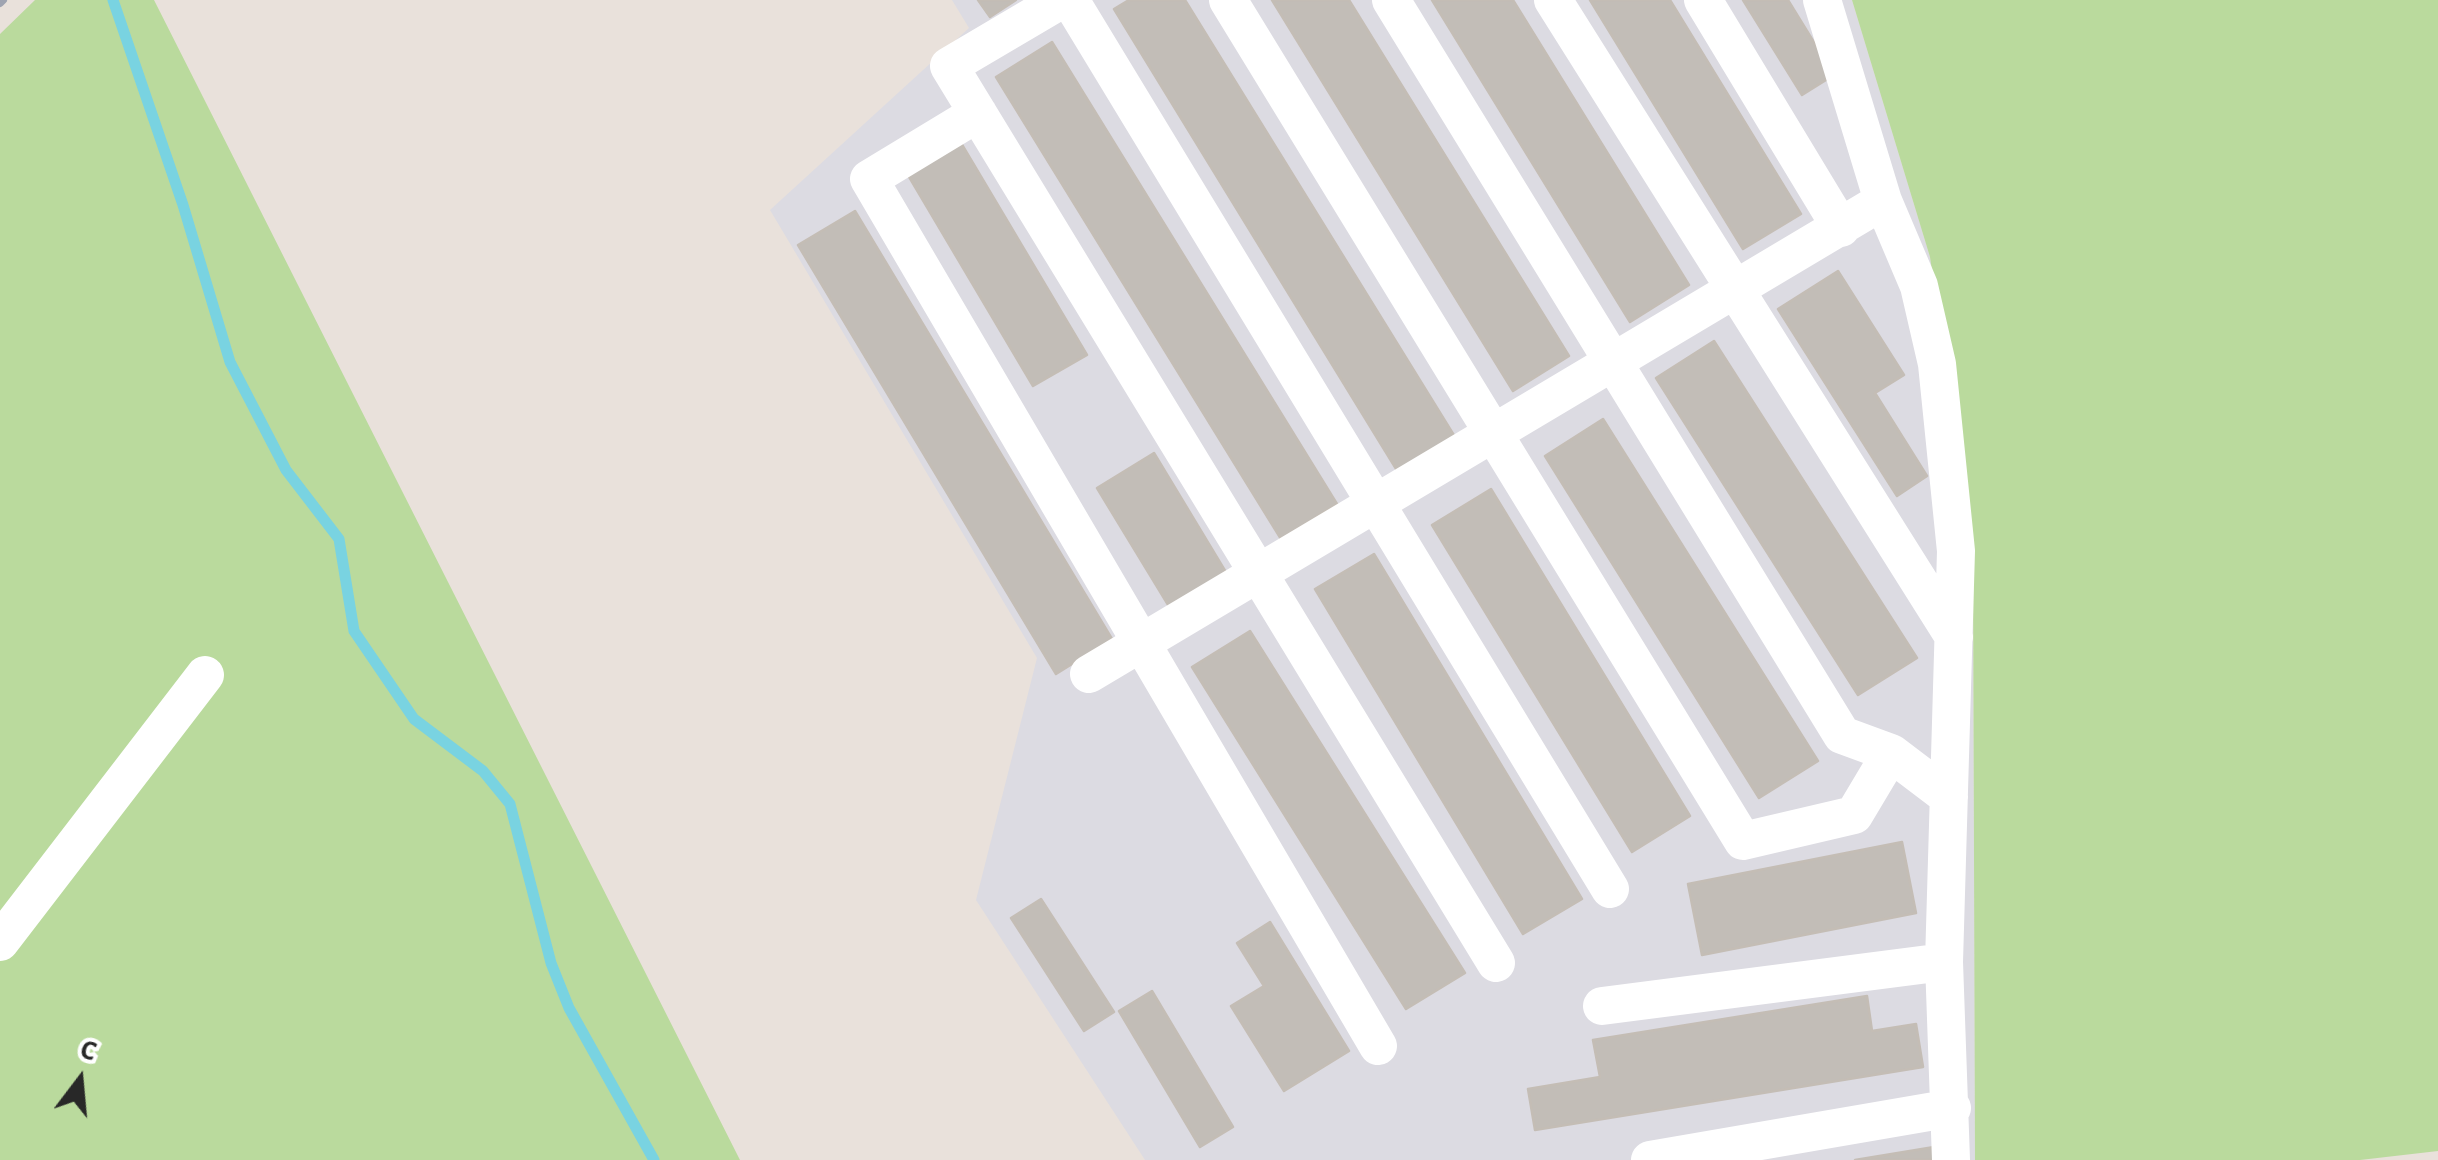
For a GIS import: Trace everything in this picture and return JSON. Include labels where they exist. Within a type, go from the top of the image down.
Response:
[{"type":"lane","points":[[1061,0],[949,66],[1496,963]]},
{"type":"lane","points":[[1070,0],[1610,889]]},
{"type":"lane","points":[[1228,0],[1496,432],[1742,841],[1854,815],[1891,753]]},
{"type":"lane","points":[[1391,0],[1842,735],[1891,753],[1949,797]]},
{"type":"lane","points":[[1554,0],[1954,637]]},
{"type":"lane","points":[[1703,0],[1840,228]]},
{"type":"lane","points":[[1822,0],[1882,201],[1919,286],[1937,364],[1956,551],[1944,962],[1951,1160]]},
{"type":"lane","points":[[978,113],[868,178],[1378,1046]]},
{"type":"lane","points":[[1089,674],[1882,201]]},
{"type":"lane","points":[[0,942],[205,675]]},
{"type":"lane","points":[[1602,1006],[1944,962]]},
{"type":"lane","points":[[1650,1160],[1952,1108]]},
{"type":"shaded area","points":[[952,0],[1852,0],[1930,257],[1973,553],[1975,1160],[1145,1160],[976,900],[1037,658],[770,210],[969,28]]},
{"type":"green space","points":[[35,0],[154,0],[740,1160],[0,1160],[0,34]]},
{"type":"green space","points":[[1852,0],[2438,0],[2438,1151],[2360,1160],[1975,1160],[1973,553],[1930,257]]},
{"type":"building","points":[[978,0],[1016,0],[990,17]]},
{"type":"building","points":[[1129,0],[1185,0],[1455,437],[1398,472],[1114,9]]},
{"type":"building","points":[[1272,0],[1349,0],[1569,356],[1513,391]]},
{"type":"building","points":[[1432,0],[1513,0],[1689,285],[1630,322]]},
{"type":"building","points":[[1590,0],[1670,0],[1801,214],[1743,249]]},
{"type":"building","points":[[1743,0],[1788,0],[1834,75],[1802,95]]},
{"type":"building","points":[[1052,42],[1337,504],[1281,539],[996,77]]},
{"type":"building","points":[[961,143],[1087,355],[1033,386],[908,175]]},
{"type":"building","points":[[855,211],[1112,639],[1056,674],[798,245]]},
{"type":"building","points":[[1838,271],[1904,375],[1875,393],[1927,476],[1897,496],[1778,309]]},
{"type":"building","points":[[1714,341],[1917,658],[1858,695],[1656,378]]},
{"type":"building","points":[[1603,419],[1818,761],[1759,798],[1545,456]]},
{"type":"building","points":[[1154,453],[1227,574],[1170,608],[1097,488]]},
{"type":"building","points":[[1491,489],[1690,816],[1632,852],[1432,525]]},
{"type":"building","points":[[1374,554],[1582,899],[1523,934],[1315,589]]},
{"type":"building","points":[[1250,631],[1465,973],[1406,1009],[1192,667]]},
{"type":"building","points":[[1902,842],[1916,913],[1702,955],[1688,884]]},
{"type":"building","points":[[1041,899],[1114,1012],[1084,1031],[1011,918]]},
{"type":"building","points":[[1270,922],[1349,1051],[1284,1091],[1231,1006],[1264,986],[1237,943]]},
{"type":"building","points":[[1152,991],[1233,1127],[1200,1147],[1119,1011]]},
{"type":"building","points":[[1867,996],[1872,1031],[1916,1024],[1923,1067],[1535,1130],[1528,1089],[1600,1077],[1593,1040]]},
{"type":"building","points":[[1934,1147],[1936,1160],[1855,1160]]},
{"type":"waterway","points":[[113,0],[183,205],[230,362],[286,470],[339,539],[354,631],[414,719],[483,771],[510,804],[551,963],[569,1008],[654,1160]]},
{"type":"railway","points":[[0,3],[3,0]]}]
